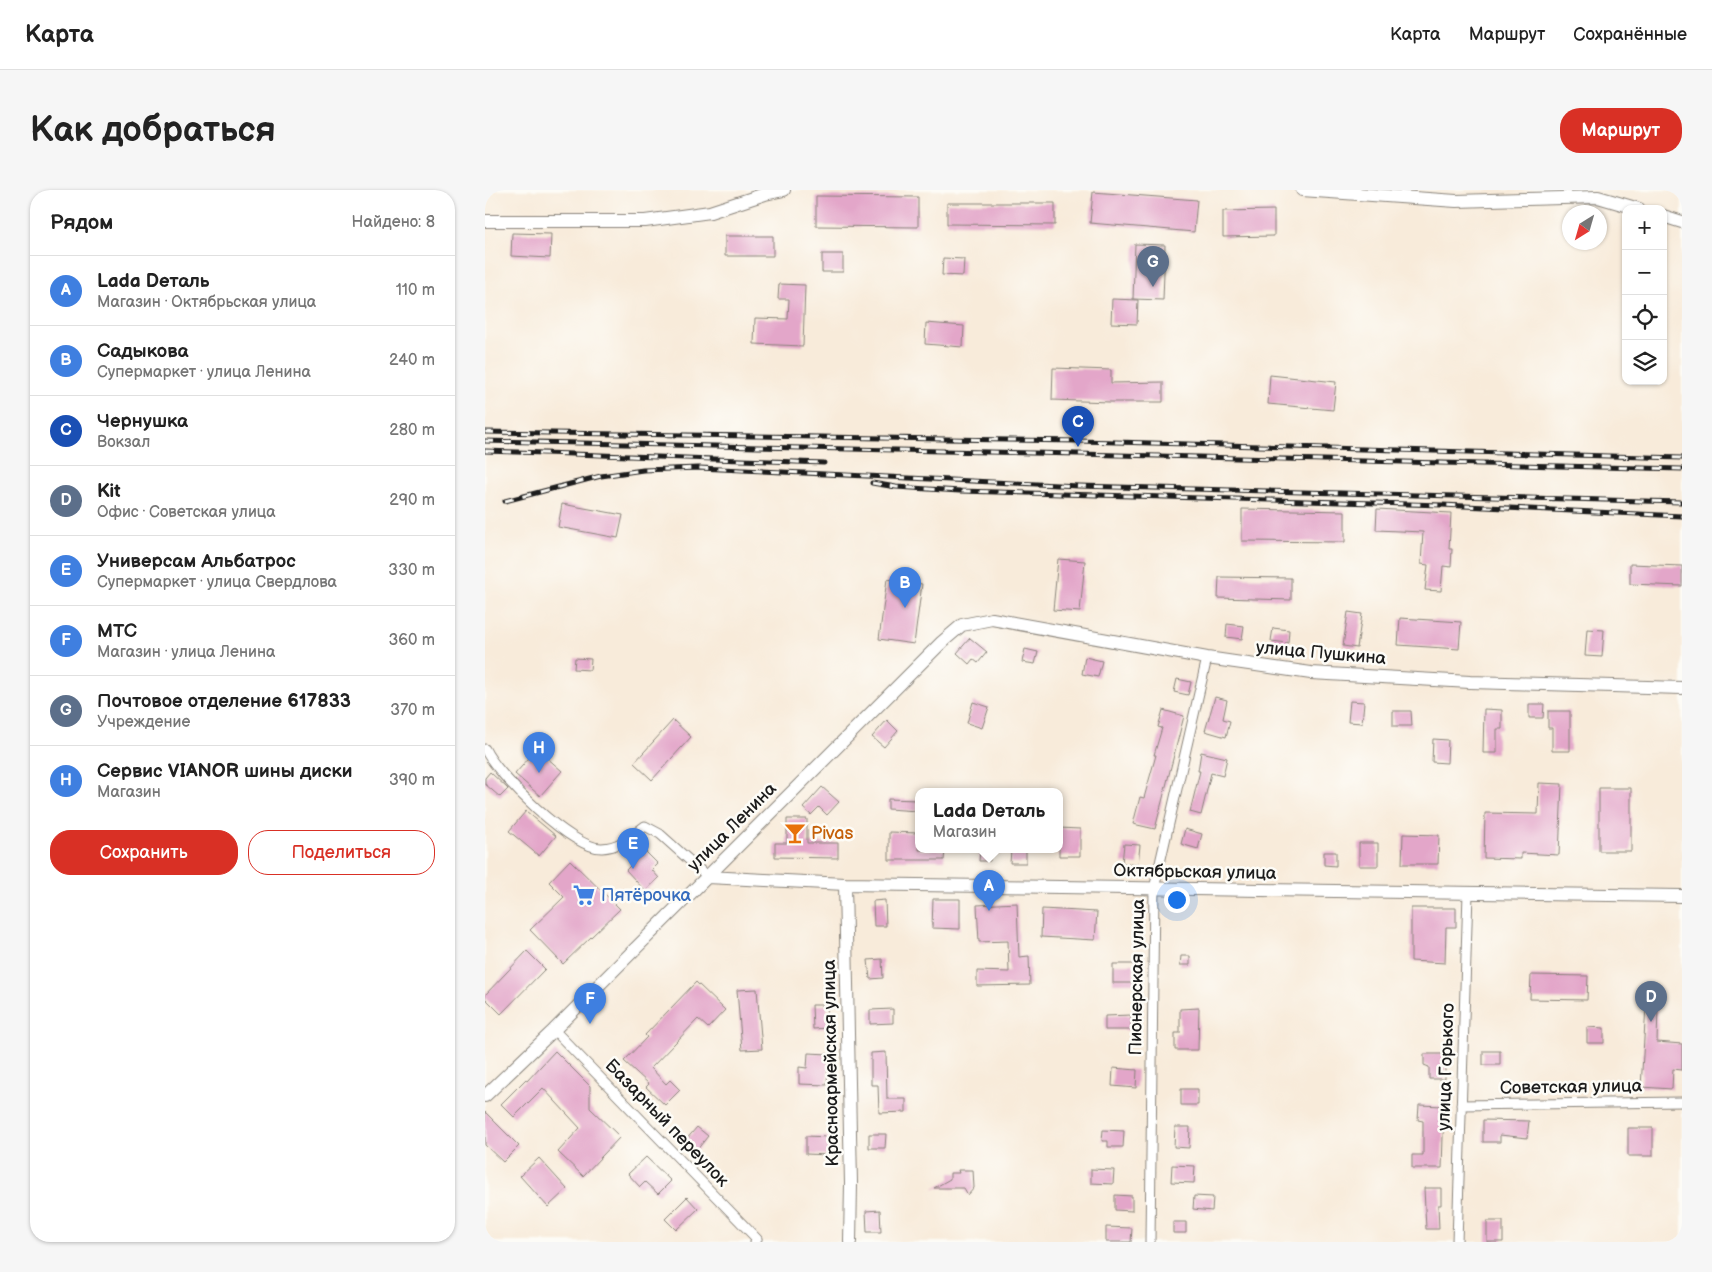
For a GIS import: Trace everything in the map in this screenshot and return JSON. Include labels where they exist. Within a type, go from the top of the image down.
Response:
[{"type":"street","points":[[485,221],[645,221],[710,212],[765,194],[784,190]]},
{"type":"street","points":[[1302,190],[1384,193],[1456,201],[1598,197],[1625,205]]},
{"type":"street","points":[[1667,217],[1682,222]]},
{"type":"street","name":"улица Пушкина","points":[[962,625],[992,619],[1207,658],[1311,673],[1470,682],[1682,688]]},
{"type":"street","name":"улица Ленина","points":[[485,1096],[708,877],[863,719],[962,625]]},
{"type":"street","name":"Пионерская улица","points":[[1150,1242],[1155,889],[1207,658]]},
{"type":"street","points":[[485,749],[489,758],[525,799],[568,836],[599,848],[618,846],[645,826],[660,834],[708,877]]},
{"type":"street","name":"Октябрьская улица","points":[[708,877],[845,884],[1682,896]]},
{"type":"street","name":"Красноармейская улица","points":[[845,884],[851,1174],[850,1242]]},
{"type":"street","name":"улица Горького","points":[[1457,1242],[1468,893]]},
{"type":"street","name":"Базарный переулок","points":[[554,1030],[756,1240]]},
{"type":"street","name":"Советская улица","points":[[1461,1104],[1682,1102]]},
{"type":"building","points":[[1093,192],[1197,200],[1194,232],[1090,223]]},
{"type":"building","points":[[816,196],[918,197],[918,227],[816,226]]},
{"type":"building","points":[[947,203],[1055,203],[1055,225],[947,224]]},
{"type":"building","points":[[1274,210],[1274,236],[1223,237],[1223,211]]},
{"type":"building","points":[[512,233],[551,234],[550,258],[511,256]]},
{"type":"building","points":[[725,236],[773,236],[773,256],[725,256]]},
{"type":"building","points":[[1135,244],[1165,245],[1163,300],[1133,299]]},
{"type":"building","points":[[822,254],[843,254],[843,272],[822,272]]},
{"type":"building","points":[[943,258],[964,259],[963,276],[942,275]]},
{"type":"building","points":[[779,284],[805,285],[803,346],[754,344],[755,318],[788,319],[789,299],[778,299]]},
{"type":"building","points":[[1112,299],[1138,300],[1137,324],[1111,323]]},
{"type":"building","points":[[926,323],[964,326],[963,347],[925,344]]},
{"type":"building","points":[[1053,368],[1111,370],[1111,383],[1163,382],[1163,402],[1052,400]]},
{"type":"building","points":[[1270,375],[1336,382],[1333,410],[1268,404]]},
{"type":"building","points":[[562,504],[623,515],[618,538],[558,527]]},
{"type":"building","points":[[1242,509],[1345,511],[1345,542],[1242,541]]},
{"type":"building","points":[[1377,509],[1451,513],[1449,549],[1452,549],[1451,567],[1443,566],[1441,591],[1425,590],[1428,565],[1421,564],[1423,532],[1376,530]]},
{"type":"building","points":[[1058,559],[1085,561],[1080,612],[1053,610]]},
{"type":"building","points":[[1630,564],[1682,566],[1682,586],[1630,584]]},
{"type":"building","points":[[1219,577],[1291,578],[1291,600],[1218,598]]},
{"type":"building","points":[[887,579],[922,584],[914,644],[879,639]]},
{"type":"building","points":[[1348,612],[1362,614],[1357,648],[1343,646]]},
{"type":"building","points":[[1400,618],[1461,622],[1459,649],[1398,645]]},
{"type":"building","points":[[1227,624],[1244,626],[1242,639],[1226,637]]},
{"type":"building","points":[[1273,628],[1289,630],[1288,643],[1271,641]]},
{"type":"building","points":[[1587,629],[1604,630],[1602,657],[1585,656]]},
{"type":"building","points":[[970,638],[987,652],[978,663],[973,659],[969,664],[957,653]]},
{"type":"building","points":[[1025,649],[1038,652],[1035,664],[1022,662]]},
{"type":"building","points":[[1085,657],[1102,661],[1098,677],[1082,674]]},
{"type":"building","points":[[575,658],[591,659],[590,670],[574,669]]},
{"type":"building","points":[[1177,679],[1191,682],[1188,695],[1174,692]]},
{"type":"building","points":[[1215,697],[1227,700],[1223,719],[1230,721],[1226,737],[1205,731]]},
{"type":"building","points":[[1350,701],[1364,702],[1362,723],[1348,722]]},
{"type":"building","points":[[973,702],[989,707],[982,728],[967,723]]},
{"type":"building","points":[[1529,704],[1544,704],[1543,718],[1529,718]]},
{"type":"building","points":[[1484,709],[1502,710],[1502,729],[1497,729],[1497,753],[1483,753]]},
{"type":"building","points":[[1163,710],[1184,716],[1155,829],[1133,824],[1140,797],[1144,798],[1156,755],[1154,755],[1162,728],[1158,727]]},
{"type":"building","points":[[1393,711],[1411,711],[1412,726],[1393,726]]},
{"type":"building","points":[[1548,711],[1570,711],[1570,751],[1552,751],[1552,728],[1548,728]]},
{"type":"building","points":[[673,720],[691,737],[652,780],[634,763]]},
{"type":"building","points":[[887,720],[898,731],[884,747],[872,737]]},
{"type":"building","points":[[1433,739],[1448,740],[1447,763],[1432,762]]},
{"type":"building","points":[[537,749],[562,771],[540,796],[515,774]]},
{"type":"building","points":[[1201,752],[1227,758],[1223,776],[1211,773],[1201,815],[1190,812],[1200,771],[1198,771]]},
{"type":"building","points":[[490,772],[508,789],[500,797],[485,784],[485,778]]},
{"type":"building","points":[[1539,783],[1562,784],[1559,855],[1521,853],[1521,859],[1484,858],[1485,813],[1538,814]]},
{"type":"building","points":[[822,787],[839,802],[827,815],[819,807],[811,815],[803,808]]},
{"type":"building","points":[[1599,788],[1631,788],[1631,851],[1599,851]]},
{"type":"building","points":[[888,799],[915,800],[915,811],[888,809]]},
{"type":"building","points":[[526,811],[556,836],[539,856],[509,831]]},
{"type":"building","points":[[787,819],[807,819],[807,843],[838,843],[838,858],[775,857],[775,843],[787,843]]},
{"type":"building","points":[[1063,828],[1080,829],[1080,856],[1059,856],[1059,853],[1063,853]]},
{"type":"building","points":[[1185,829],[1202,834],[1198,849],[1181,844]]},
{"type":"building","points":[[889,832],[915,833],[915,853],[945,853],[944,860],[889,860]]},
{"type":"building","points":[[1403,834],[1439,835],[1438,864],[1402,864]]},
{"type":"building","points":[[1359,843],[1378,843],[1378,866],[1359,866]]},
{"type":"building","points":[[1124,844],[1140,845],[1138,865],[1122,863]]},
{"type":"building","points":[[645,851],[658,864],[652,870],[659,878],[645,891],[626,870]]},
{"type":"building","points":[[1324,852],[1336,852],[1336,866],[1324,865]]},
{"type":"building","points":[[980,853],[990,853],[990,861],[979,861]]},
{"type":"building","points":[[1011,853],[1026,853],[1026,863],[1010,863]]},
{"type":"building","points":[[570,860],[620,909],[563,964],[530,930],[564,897],[549,882]]},
{"type":"building","points":[[933,899],[960,899],[960,929],[932,928]]},
{"type":"building","points":[[885,900],[886,926],[874,926],[873,901]]},
{"type":"building","points":[[1017,903],[1019,957],[1029,956],[1030,985],[977,986],[977,971],[1009,972],[1008,941],[979,942],[977,905]]},
{"type":"building","points":[[1411,908],[1456,908],[1456,927],[1446,927],[1445,963],[1411,961]]},
{"type":"building","points":[[1042,909],[1097,912],[1095,940],[1041,937]]},
{"type":"building","points":[[527,951],[545,969],[501,1014],[485,998],[485,995]]},
{"type":"building","points":[[1181,956],[1190,956],[1190,965],[1180,965]]},
{"type":"building","points":[[882,959],[883,978],[870,979],[868,960]]},
{"type":"building","points":[[1113,964],[1134,964],[1134,983],[1113,983]]},
{"type":"building","points":[[1531,975],[1588,976],[1587,1000],[1530,999]]},
{"type":"building","points":[[696,982],[725,1010],[708,1028],[698,1019],[651,1068],[666,1084],[670,1080],[680,1090],[665,1105],[646,1087],[649,1084],[624,1061],[647,1037],[645,1035]]},
{"type":"building","points":[[757,989],[762,1049],[742,1050],[737,990]]},
{"type":"building","points":[[812,1005],[827,1005],[828,1028],[813,1029]]},
{"type":"building","points":[[1646,1006],[1658,1007],[1657,1042],[1682,1044],[1682,1070],[1673,1069],[1672,1089],[1641,1087]]},
{"type":"building","points":[[1199,1008],[1198,1050],[1175,1050],[1175,1033],[1180,1033],[1180,1009]]},
{"type":"building","points":[[893,1009],[893,1023],[870,1024],[870,1010]]},
{"type":"building","points":[[1131,1015],[1131,1030],[1105,1030],[1105,1016]]},
{"type":"building","points":[[1587,1027],[1604,1028],[1604,1043],[1587,1043]]},
{"type":"building","points":[[555,1051],[590,1086],[590,1108],[620,1137],[583,1176],[558,1152],[580,1128],[543,1088],[514,1117],[501,1104],[526,1079],[527,1081]]},
{"type":"building","points":[[1483,1051],[1500,1051],[1500,1065],[1483,1065]]},
{"type":"building","points":[[886,1052],[887,1099],[906,1099],[906,1112],[879,1113],[878,1085],[871,1085],[871,1053]]},
{"type":"building","points":[[808,1053],[829,1054],[827,1085],[799,1084],[799,1067],[807,1068]]},
{"type":"building","points":[[1424,1054],[1445,1054],[1445,1079],[1429,1079],[1429,1067],[1424,1065]]},
{"type":"building","points":[[1113,1068],[1137,1070],[1136,1088],[1112,1086]]},
{"type":"building","points":[[1181,1089],[1198,1089],[1198,1105],[1181,1105]]},
{"type":"building","points":[[1419,1105],[1444,1106],[1442,1168],[1412,1168],[1412,1155],[1423,1155],[1423,1121],[1418,1120]]},
{"type":"building","points":[[485,1112],[519,1146],[503,1162],[485,1145]]},
{"type":"building","points":[[1483,1120],[1529,1121],[1527,1138],[1500,1135],[1500,1142],[1483,1142]]},
{"type":"building","points":[[697,1127],[708,1136],[696,1151],[685,1141]]},
{"type":"building","points":[[1175,1127],[1190,1127],[1189,1148],[1174,1147]]},
{"type":"building","points":[[1628,1128],[1653,1128],[1653,1156],[1628,1156]]},
{"type":"building","points":[[1103,1130],[1124,1131],[1123,1147],[1108,1147],[1108,1141],[1102,1141]]},
{"type":"building","points":[[869,1134],[886,1134],[885,1148],[869,1148]]},
{"type":"building","points":[[806,1136],[828,1137],[828,1155],[806,1154]]},
{"type":"building","points":[[646,1157],[671,1181],[658,1194],[645,1182],[640,1187],[628,1174]]},
{"type":"building","points":[[539,1158],[567,1189],[548,1207],[520,1176]]},
{"type":"building","points":[[1172,1165],[1195,1166],[1194,1183],[1171,1182]]},
{"type":"building","points":[[1091,1169],[1114,1170],[1113,1184],[1091,1183]]},
{"type":"building","points":[[958,1170],[973,1170],[974,1188],[968,1195],[964,1188],[934,1188],[950,1179],[950,1173],[959,1173]]},
{"type":"building","points":[[1424,1188],[1441,1188],[1441,1205],[1438,1205],[1439,1229],[1426,1229]]},
{"type":"building","points":[[1115,1195],[1132,1196],[1132,1211],[1115,1210]]},
{"type":"building","points":[[1194,1196],[1213,1197],[1212,1211],[1193,1209]]},
{"type":"building","points":[[687,1197],[698,1209],[676,1230],[665,1219]]},
{"type":"building","points":[[880,1210],[881,1232],[867,1232],[866,1211]]},
{"type":"building","points":[[1487,1221],[1503,1221],[1503,1242],[1487,1242]]},
{"type":"building","points":[[1173,1222],[1186,1222],[1186,1233],[1173,1233]]},
{"type":"building","points":[[1106,1227],[1132,1228],[1131,1242],[1106,1242]]},
{"type":"railway","points":[[485,432],[1079,441],[1682,458]]},
{"type":"railway","points":[[485,441],[1682,469]]},
{"type":"railway","points":[[485,451],[824,463]]},
{"type":"railway","points":[[505,501],[601,476],[643,470],[699,468],[1079,486],[1682,502]]},
{"type":"railway","points":[[872,483],[896,487],[960,491],[1442,505],[1682,516]]},
{"type":"place","name":"Почтовое отделение 617833","points":[[1153,287]]},
{"type":"place","name":"Чернушка","points":[[1078,447]]},
{"type":"place","name":"Садыкова","points":[[905,608]]},
{"type":"place","name":"Сервис VIANOR шины диски","points":[[539,773]]},
{"type":"place","name":"Pivas","points":[[795,833]]},
{"type":"place","name":"Универсам Альбатрос","points":[[633,869]]},
{"type":"place","name":"Пятёрочка","points":[[584,895]]},
{"type":"place","name":"Lada Dеталь","points":[[989,911]]},
{"type":"place","name":"Kit","points":[[1651,1022]]},
{"type":"place","name":"МТС","points":[[590,1024]]}]
